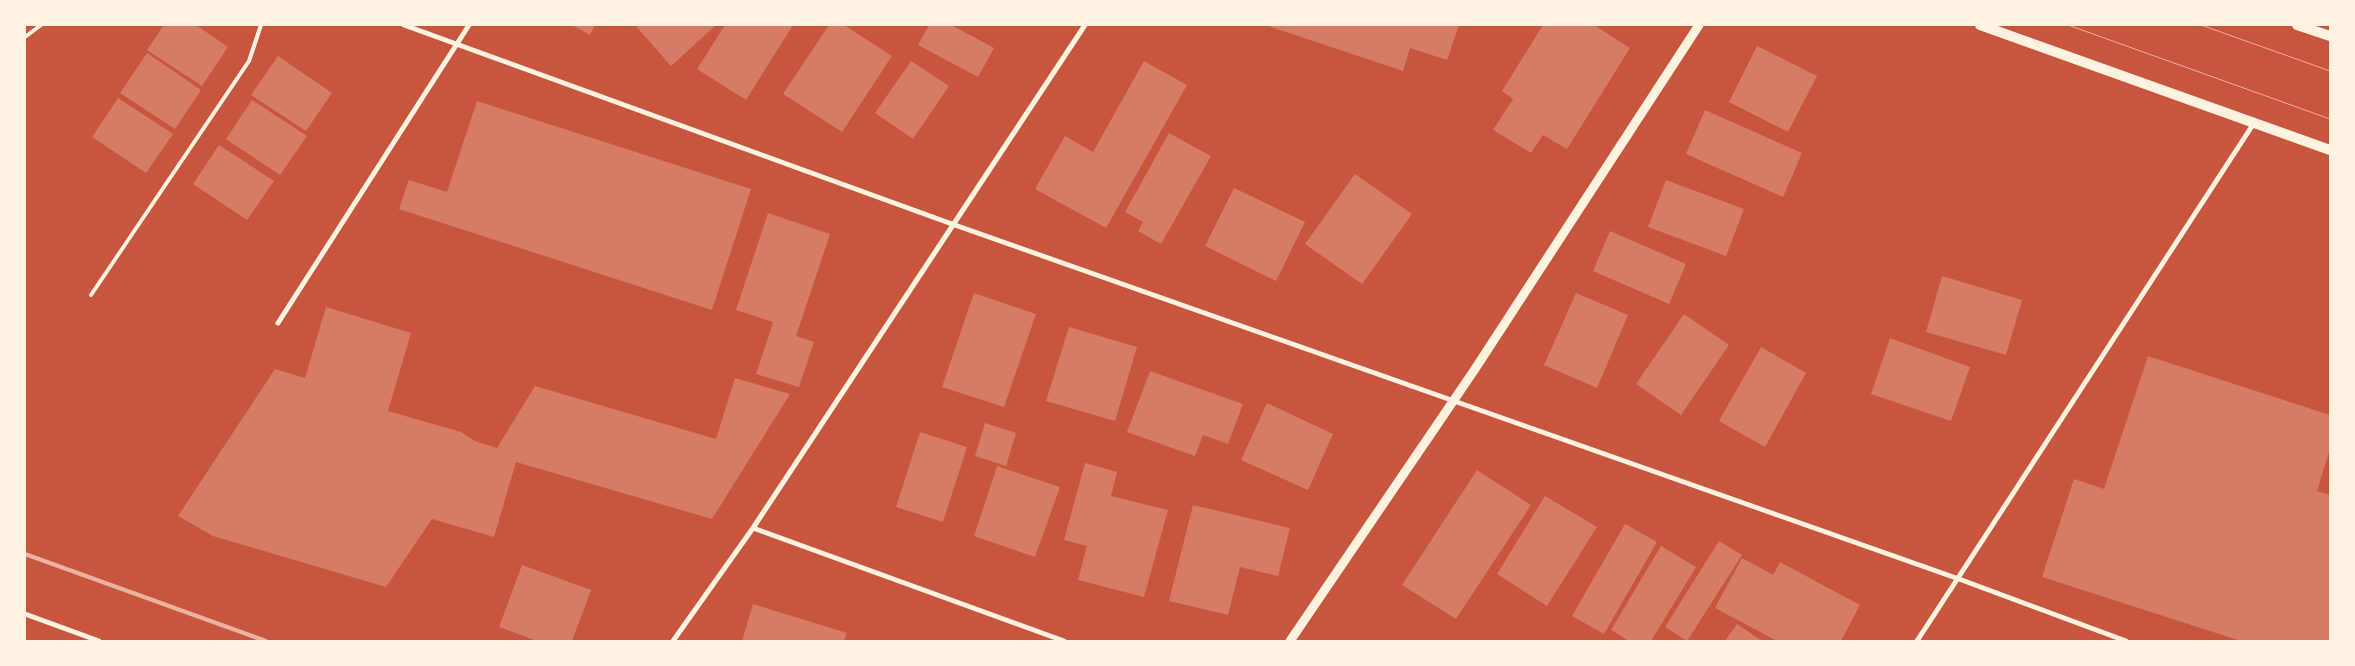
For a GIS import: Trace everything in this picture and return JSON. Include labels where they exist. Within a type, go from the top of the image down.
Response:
[{"type":"main road","points":[[1980,25],[2330,150]]},
{"type":"main road","points":[[2298,25],[2330,36]]},
{"type":"street","points":[[404,25],[952,224],[1959,579],[2126,641]]},
{"type":"street","points":[[278,324],[469,25]]},
{"type":"street","points":[[673,641],[752,528],[1085,25]]},
{"type":"street","points":[[1290,641],[1453,402],[1698,25]]},
{"type":"street","points":[[1917,641],[2254,123]]},
{"type":"street","points":[[752,528],[1064,641]]},
{"type":"street","points":[[25,614],[100,641]]},
{"type":"lane","points":[[25,37],[41,25]]},
{"type":"lane","points":[[91,295],[249,61],[261,25]]},
{"type":"building","points":[[164,25],[196,25],[228,47],[202,86],[147,50]]},
{"type":"building","points":[[572,25],[595,25],[590,35]]},
{"type":"building","points":[[635,25],[716,25],[671,66]]},
{"type":"building","points":[[725,25],[793,25],[746,100],[697,69]]},
{"type":"building","points":[[829,25],[844,25],[892,56],[842,132],[783,94]]},
{"type":"building","points":[[929,25],[951,25],[994,48],[978,77],[918,45]]},
{"type":"building","points":[[1265,25],[1459,25],[1447,60],[1410,48],[1403,71]]},
{"type":"building","points":[[1543,25],[1594,25],[1630,48],[1567,149],[1543,135],[1531,153],[1493,130],[1513,99],[1502,91]]},
{"type":"building","points":[[1757,46],[1817,76],[1788,132],[1729,102]]},
{"type":"building","points":[[147,53],[201,90],[175,129],[120,93]]},
{"type":"building","points":[[278,56],[332,93],[306,131],[251,95]]},
{"type":"building","points":[[911,61],[949,86],[913,139],[875,113]]},
{"type":"building","points":[[1144,61],[1187,85],[1106,228],[1035,189],[1065,136],[1093,152]]},
{"type":"building","points":[[118,98],[173,134],[146,173],[92,137]]},
{"type":"building","points":[[252,100],[307,136],[280,175],[226,139]]},
{"type":"building","points":[[477,101],[751,189],[712,310],[399,209],[409,180],[447,192]]},
{"type":"building","points":[[1705,110],[1802,153],[1783,197],[1686,154]]},
{"type":"building","points":[[1169,133],[1211,156],[1161,244],[1138,231],[1143,222],[1125,212]]},
{"type":"building","points":[[219,145],[274,181],[247,220],[193,184]]},
{"type":"building","points":[[1355,174],[1412,214],[1362,284],[1305,244]]},
{"type":"building","points":[[1666,180],[1744,209],[1726,256],[1648,227]]},
{"type":"building","points":[[1234,188],[1305,222],[1276,281],[1205,246]]},
{"type":"building","points":[[768,213],[830,234],[796,336],[814,342],[799,387],[756,374],[773,322],[736,310]]},
{"type":"building","points":[[1610,231],[1686,264],[1669,304],[1593,271]]},
{"type":"building","points":[[1942,276],[2022,300],[2006,355],[1926,332]]},
{"type":"building","points":[[974,293],[1036,314],[1004,407],[942,387]]},
{"type":"building","points":[[1576,293],[1628,315],[1597,388],[1544,365]]},
{"type":"building","points":[[326,307],[411,333],[388,411],[461,432],[475,441],[497,448],[535,386],[716,439],[735,378],[790,394],[712,519],[516,462],[494,537],[432,519],[386,587],[213,536],[178,516],[275,369],[305,378]]},
{"type":"building","points":[[1684,314],[1729,345],[1681,415],[1636,384]]},
{"type":"building","points":[[1069,327],[1137,347],[1115,421],[1046,401]]},
{"type":"building","points":[[1890,338],[1970,367],[1951,421],[1871,394]]},
{"type":"building","points":[[1761,347],[1806,373],[1765,447],[1719,421]]},
{"type":"building","points":[[2148,356],[2330,415],[2330,449],[2317,491],[2330,495],[2330,641],[2241,641],[2042,577],[2074,479],[2104,489]]},
{"type":"building","points":[[1150,371],[1243,404],[1228,444],[1203,435],[1195,456],[1127,432]]},
{"type":"building","points":[[1267,403],[1333,434],[1308,490],[1241,460]]},
{"type":"building","points":[[985,423],[1016,433],[1006,466],[975,456]]},
{"type":"building","points":[[920,432],[967,447],[943,522],[896,507]]},
{"type":"building","points":[[1085,463],[1117,472],[1111,496],[1168,510],[1144,597],[1078,580],[1087,546],[1064,540]]},
{"type":"building","points":[[997,466],[1060,487],[1035,557],[974,536]]},
{"type":"building","points":[[1477,470],[1531,505],[1456,619],[1402,585]]},
{"type":"building","points":[[1545,496],[1597,527],[1547,606],[1497,574]]},
{"type":"building","points":[[1193,505],[1290,528],[1278,576],[1240,567],[1228,615],[1169,601]]},
{"type":"building","points":[[1625,524],[1657,542],[1604,634],[1572,616]]},
{"type":"building","points":[[1719,541],[1742,555],[1687,641],[1665,627]]},
{"type":"building","points":[[1661,546],[1696,567],[1651,641],[1629,641],[1611,630]]},
{"type":"building","points":[[1742,558],[1773,575],[1780,562],[1860,605],[1841,641],[1777,641],[1715,608]]},
{"type":"building","points":[[522,565],[591,590],[572,641],[537,641],[499,627]]},
{"type":"building","points":[[753,604],[847,633],[844,641],[742,641]]},
{"type":"building","points":[[1737,624],[1762,641],[1725,641]]},
{"type":"tram line","points":[[2068,25],[2330,119]]},
{"type":"tram line","points":[[2201,25],[2330,71]]},
{"type":"railway","points":[[25,554],[266,641]]}]
